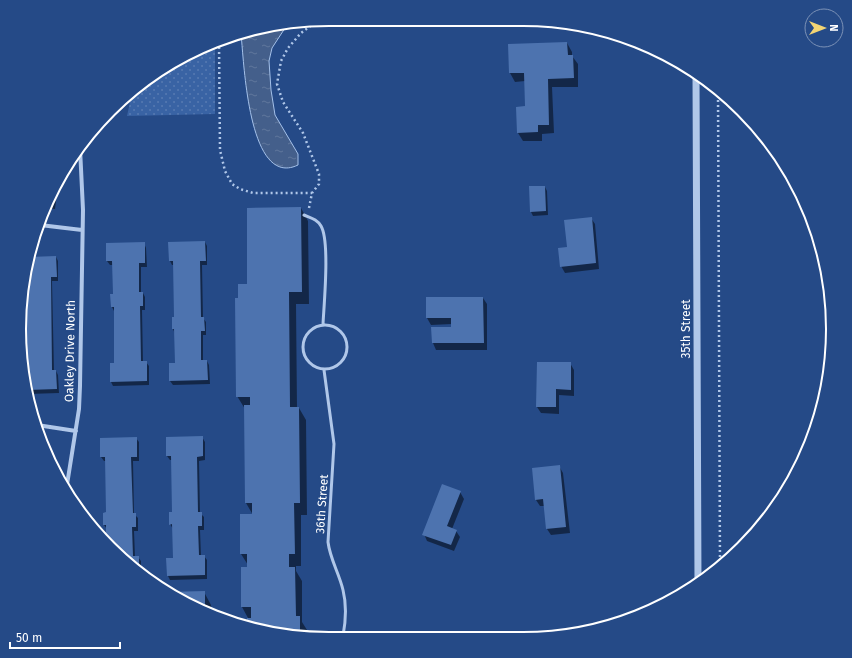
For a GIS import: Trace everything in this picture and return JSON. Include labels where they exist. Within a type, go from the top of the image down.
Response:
[{"type":"street","name":"35th Street","points":[[696,81],[698,576]]},
{"type":"street","name":"Oakley Drive North","points":[[68,481],[79,409],[80,386],[83,210],[82,155]]},
{"type":"street","points":[[45,225],[82,230]]},
{"type":"street","points":[[42,426],[76,431]]},
{"type":"lane","points":[[304,215],[315,219],[321,226],[325,235],[326,248],[323,324]]},
{"type":"lane","points":[[323,324],[336,327],[342,332],[346,338],[347,347],[346,356],[340,363],[332,368],[324,370],[313,366],[307,361],[303,354],[303,343],[305,336],[310,330],[323,324]]},
{"type":"lane","name":"36th Street","points":[[324,370],[334,444],[328,542],[331,559],[343,589],[346,608],[346,622],[344,632]]},
{"type":"path","points":[[309,27],[301,33],[288,48],[281,61],[277,84],[283,102],[303,133],[320,174],[319,184],[312,193],[310,199],[309,217]]},
{"type":"path","points":[[219,47],[220,150],[225,171],[232,184],[240,189],[253,193],[312,193]]},
{"type":"path","points":[[718,97],[720,559]]},
{"type":"shaded area","points":[[215,48],[215,114],[127,116],[131,100],[177,67]]},
{"type":"water","points":[[284,30],[272,48],[269,61],[271,90],[275,115],[298,154],[298,165],[281,167],[268,158],[259,141],[252,119],[244,69],[241,39]]},
{"type":"building","points":[[567,42],[568,55],[573,55],[574,78],[548,79],[549,125],[538,125],[538,132],[517,133],[516,107],[525,106],[524,73],[509,73],[508,44]]},
{"type":"building","points":[[529,186],[545,186],[546,211],[530,212]]},
{"type":"building","points":[[301,207],[302,292],[289,292],[290,407],[299,407],[300,503],[294,503],[295,554],[289,554],[289,567],[295,567],[296,616],[300,616],[300,630],[247,621],[247,618],[251,618],[251,607],[241,607],[241,567],[247,567],[247,554],[240,554],[240,514],[252,514],[252,503],[245,503],[244,405],[250,405],[250,397],[236,397],[235,298],[238,298],[238,284],[247,284],[247,208]]},
{"type":"building","points":[[592,217],[596,263],[560,267],[558,248],[567,247],[564,220]]},
{"type":"building","points":[[205,241],[206,261],[200,261],[201,317],[204,317],[205,331],[201,331],[201,360],[207,360],[208,380],[169,381],[169,363],[175,363],[174,329],[172,329],[172,317],[174,317],[173,261],[169,261],[168,242]]},
{"type":"building","points":[[145,242],[145,263],[139,263],[139,292],[143,292],[143,306],[140,306],[141,361],[147,361],[147,381],[110,382],[110,363],[114,363],[114,307],[111,307],[110,294],[113,294],[112,261],[106,261],[106,243]]},
{"type":"building","points":[[56,256],[57,277],[51,277],[52,370],[56,370],[57,389],[32,390],[32,388],[26,329],[29,289],[35,257]]},
{"type":"building","points":[[426,297],[483,297],[484,343],[432,343],[431,327],[451,327],[451,318],[426,318]]},
{"type":"building","points":[[537,362],[571,362],[571,390],[556,389],[556,407],[536,407]]},
{"type":"building","points":[[203,436],[203,456],[197,457],[198,512],[202,512],[202,526],[198,526],[199,555],[205,555],[205,575],[167,576],[166,558],[173,558],[172,524],[169,525],[169,512],[172,512],[171,456],[166,456],[166,437]]},
{"type":"building","points":[[137,437],[137,457],[131,457],[133,513],[136,513],[136,527],[132,527],[133,556],[139,556],[139,564],[129,557],[106,534],[106,525],[103,525],[103,513],[106,512],[105,457],[100,457],[100,438]]},
{"type":"building","points":[[560,465],[566,527],[546,529],[543,499],[535,500],[532,468]]},
{"type":"building","points":[[442,484],[461,491],[447,526],[457,530],[451,545],[422,535]]},
{"type":"building","points":[[205,591],[205,605],[195,601],[178,592]]}]
